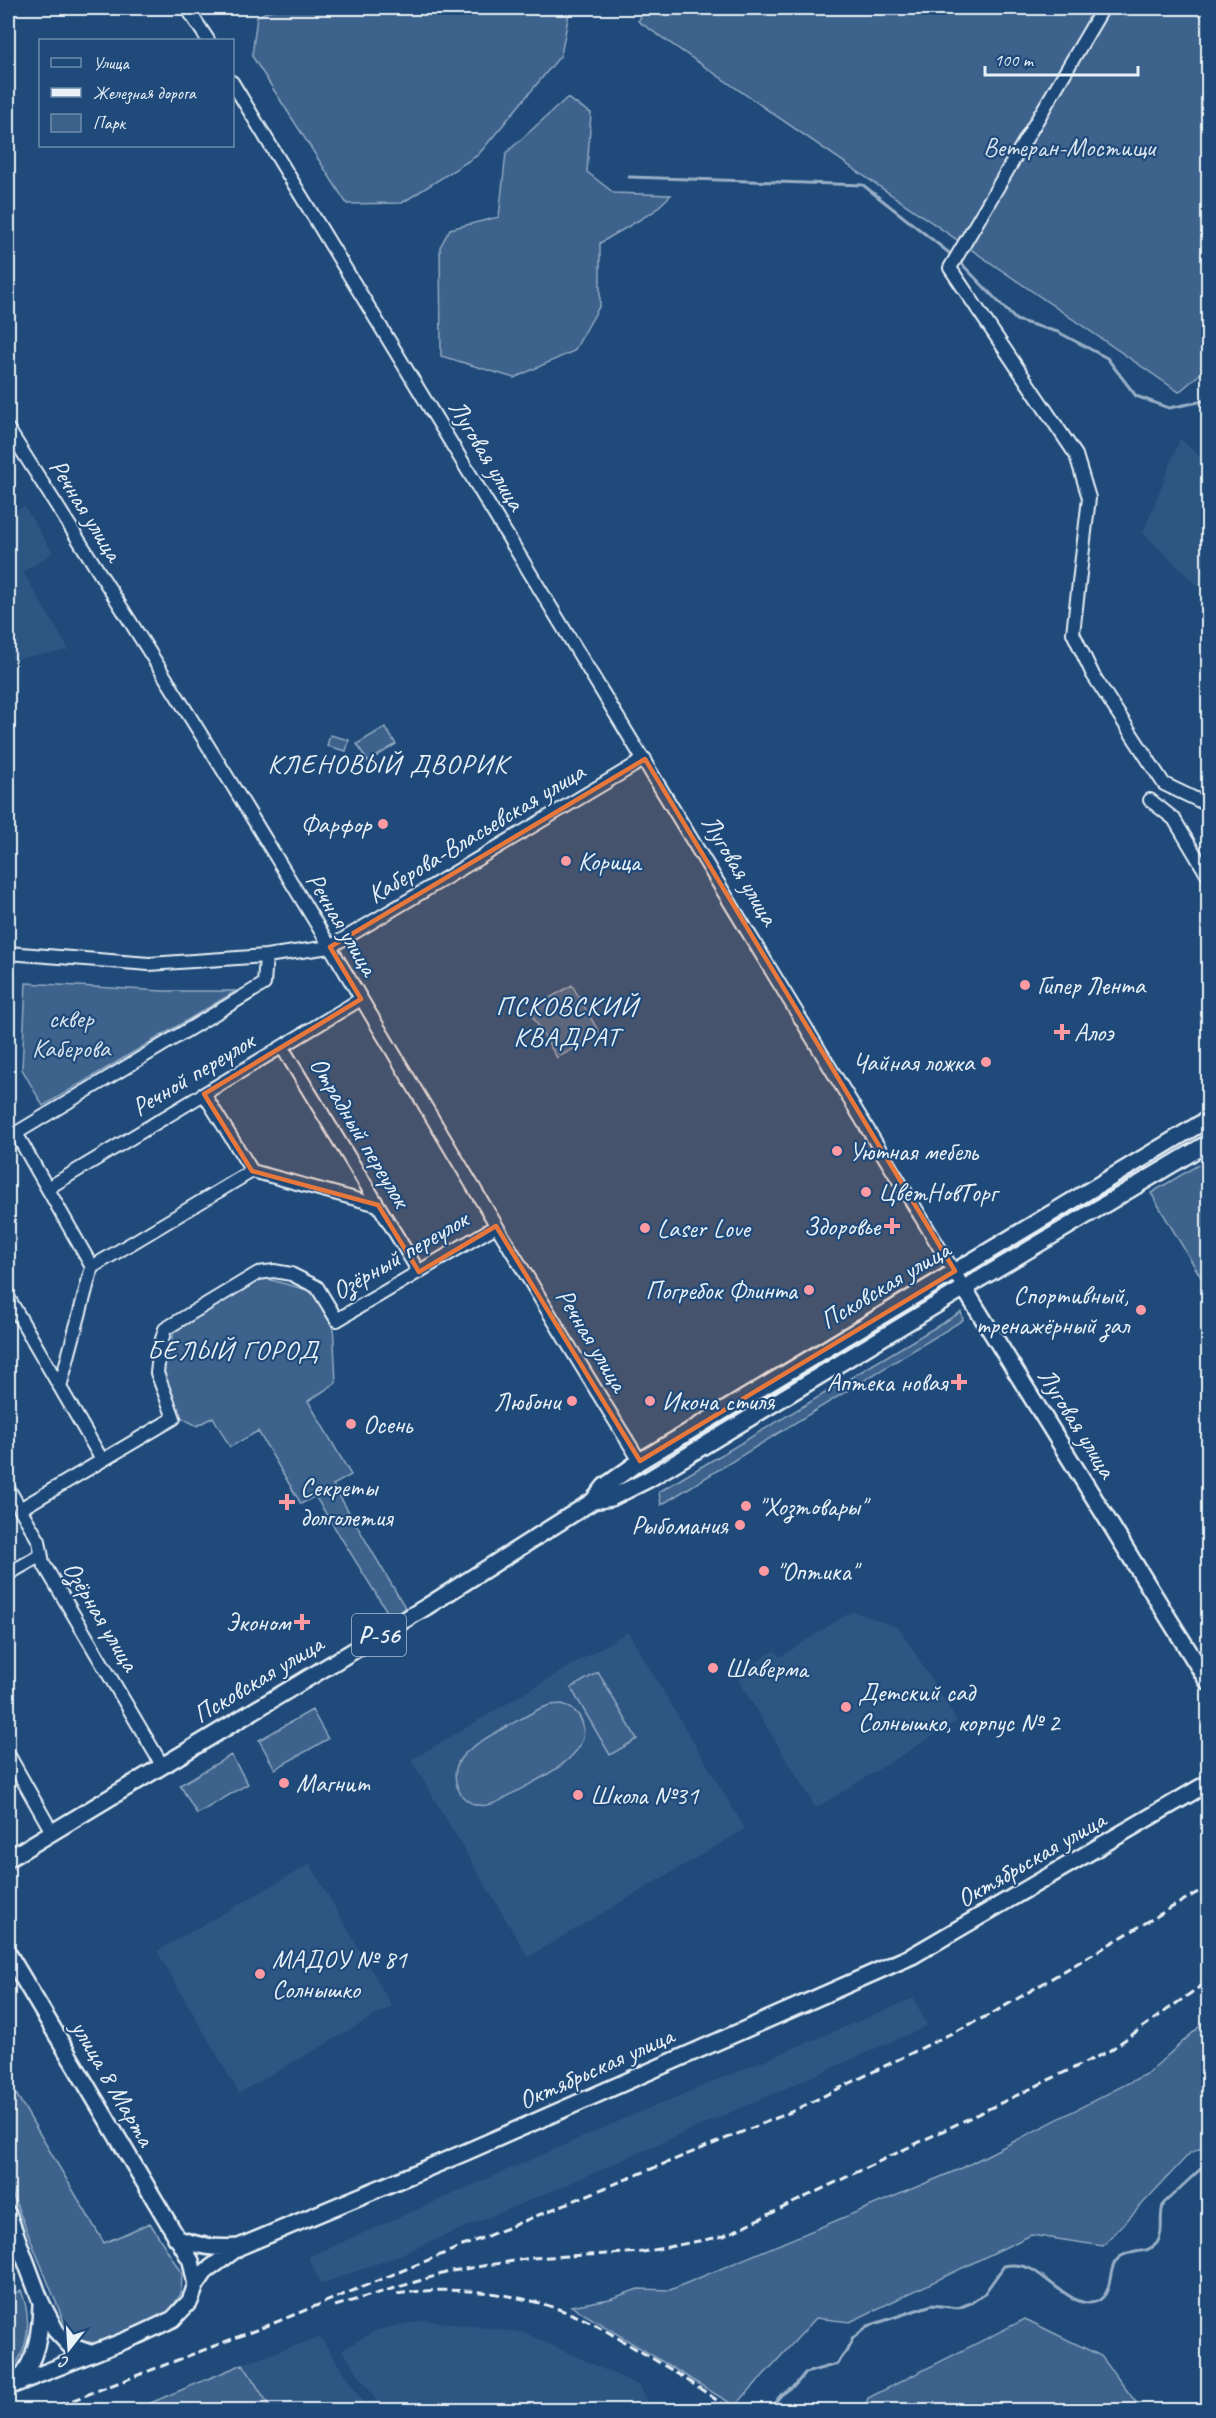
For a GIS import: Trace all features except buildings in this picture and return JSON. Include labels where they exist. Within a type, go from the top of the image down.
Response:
[{"type":"main road","name":"Псковская улица","points":[[8,1859],[426,1607],[593,1501],[606,1486],[640,1461],[725,1408],[1209,1119]]},
{"type":"main road","name":"Псковская улица","points":[[593,1501],[611,1498],[642,1483],[1209,1143]]},
{"type":"main road","name":"Луговая улица","points":[[964,1288],[1209,1682]]},
{"type":"main road","points":[[725,1408],[733,1410],[738,1415],[734,1427]]},
{"type":"main road","name":"Октябрьская улица","points":[[13,2385],[139,2335],[173,2319],[190,2301],[196,2285],[205,2272],[239,2247],[466,2152],[912,1956],[1209,1783]]},
{"type":"main road","name":"улица 8 Марта","points":[[8,1953],[191,2262],[196,2285]]},
{"type":"main road","points":[[8,2214],[41,2302],[63,2341],[77,2350],[90,2353]]},
{"type":"main road","points":[[176,2238],[193,2245],[215,2249],[239,2247]]},
{"type":"main road","points":[[13,2385],[28,2370],[36,2350],[41,2302]]},
{"type":"street","points":[[187,8],[206,39]]},
{"type":"street","points":[[1103,8],[950,268],[1076,455],[1089,498],[1073,633],[1093,675],[1164,784],[1209,805]]},
{"type":"street","name":"Луговая улица","points":[[234,84],[964,1288]]},
{"type":"street","name":"Речная улица","points":[[8,429],[174,690],[640,1461]]},
{"type":"street","name":"Каберова-Власьевская улица","points":[[8,953],[149,964],[266,956],[330,947],[645,759]]},
{"type":"street","points":[[1150,800],[1174,819],[1209,876]]},
{"type":"street","points":[[60,1387],[92,1267],[48,1188],[12,1135],[264,984],[266,956]]},
{"type":"street","name":"Речной переулок","points":[[48,1188],[361,999]]},
{"type":"street","name":"Отрадный переулок","points":[[282,1047],[419,1272]]},
{"type":"street","points":[[204,1094],[252,1171],[378,1205]]},
{"type":"street","points":[[92,1267],[252,1171]]},
{"type":"street","name":"Озёрный переулок","points":[[20,1509],[174,1418],[157,1373],[160,1346],[165,1329],[218,1296],[258,1273],[274,1271],[291,1274],[317,1287],[337,1320],[496,1226]]},
{"type":"street","points":[[8,1297],[102,1460]]},
{"type":"street","name":"Озёрная улица","points":[[8,1488],[39,1541],[43,1563],[162,1765]]},
{"type":"street","points":[[8,1574],[41,1555]]},
{"type":"street","points":[[8,1754],[52,1832]]},
{"type":"highlighted area","points":[[645,759],[955,1271],[640,1461],[496,1226],[419,1272],[378,1205],[252,1171],[204,1094],[361,999],[330,947]]},
{"type":"shaded area","points":[[1180,439],[1208,464],[1208,596],[1143,533]]},
{"type":"shaded area","points":[[24,506],[53,553],[23,572],[69,650],[8,660],[8,516]]},
{"type":"shaded area","points":[[852,1611],[899,1628],[957,1721],[816,1808],[737,1678],[740,1673],[775,1650],[780,1657]]},
{"type":"shaded area","name":"Школа №31","points":[[628,1632],[745,1829],[528,1957],[411,1760]]},
{"type":"shaded area","points":[[310,1864],[392,2006],[239,2093],[157,1951]]},
{"type":"shaded area","points":[[914,1998],[927,2026],[561,2187],[390,2259],[321,2284],[308,2257],[626,2118]]},
{"type":"shaded area","points":[[424,2320],[526,2333],[640,2386],[651,2410],[383,2410],[342,2350],[376,2330]]},
{"type":"shaded area","points":[[320,2337],[368,2410],[272,2410],[243,2364]]},
{"type":"green space","points":[[277,8],[570,8],[561,55],[478,155],[402,203],[347,204],[252,56],[257,16]]},
{"type":"green space","name":"Ветеран-Мостищи","points":[[647,8],[1208,8],[1208,367],[1179,392],[638,21]]},
{"type":"green space","points":[[567,98],[591,113],[587,172],[614,193],[671,195],[653,212],[600,243],[600,305],[574,351],[514,378],[441,356],[440,247],[450,229],[499,217],[506,153]]},
{"type":"green space","points":[[385,727],[396,744],[368,762],[357,744]]},
{"type":"green space","points":[[330,735],[349,740],[346,751],[327,746]]},
{"type":"green space","name":"сквер Каберова","points":[[26,983],[163,991],[236,991],[43,1106],[22,1069]]},
{"type":"green space","points":[[572,985],[600,1034],[557,1058],[529,1010]]},
{"type":"green space","points":[[1208,1159],[1208,1289],[1151,1193]]},
{"type":"green space","points":[[260,1277],[311,1291],[333,1322],[336,1383],[308,1401],[351,1475],[333,1485],[406,1609],[391,1618],[315,1496],[301,1504],[258,1431],[230,1447],[213,1417],[197,1426],[182,1418],[162,1377],[175,1328]]},
{"type":"green space","points":[[961,1312],[963,1320],[661,1505],[659,1492]]},
{"type":"green space","points":[[598,1672],[637,1739],[610,1755],[571,1688]]},
{"type":"green space","points":[[562,1704],[576,1712],[583,1726],[583,1738],[569,1759],[558,1768],[494,1804],[471,1803],[460,1793],[456,1779],[457,1765],[467,1752],[486,1738],[539,1709]]},
{"type":"green space","points":[[312,1710],[328,1739],[275,1769],[259,1740]]},
{"type":"green space","points":[[231,1755],[248,1784],[197,1814],[180,1785]]},
{"type":"green space","points":[[1208,2019],[1208,2145],[1190,2153],[1103,2246],[1031,2235],[850,2322],[816,2318],[735,2406],[571,2306],[610,2299],[638,2289],[670,2290],[962,2168],[1148,2073]]},
{"type":"green space","points":[[8,2080],[104,2243],[150,2223],[182,2274],[181,2294],[166,2316],[98,2343],[80,2341],[67,2329],[8,2184]]},
{"type":"green space","points":[[21,2290],[27,2312],[27,2334],[21,2355],[8,2374],[8,2297]]},
{"type":"green space","points":[[1025,2319],[1101,2356],[1141,2409],[864,2410],[868,2398]]},
{"type":"green space","points":[[243,2364],[272,2410],[134,2410]]},
{"type":"waterway","points":[[629,177],[863,185],[953,256]]},
{"type":"waterway","points":[[958,260],[1016,320],[1058,332],[1107,358],[1136,396],[1169,408],[1204,401],[1208,394]]},
{"type":"waterway","points":[[769,2410],[781,2395],[796,2384],[805,2373],[837,2364],[853,2338],[868,2326],[932,2305],[958,2308],[971,2303],[984,2294],[1004,2266],[1017,2265],[1031,2269],[1065,2294],[1085,2303],[1094,2303],[1105,2295],[1112,2268],[1118,2259],[1129,2253],[1147,2250],[1157,2243],[1161,2234],[1164,2203],[1208,2162]]},
{"type":"railway","points":[[47,2410],[269,2325],[791,2112],[993,2013],[1208,1886]]},
{"type":"railway","points":[[335,2306],[452,2271],[532,2258],[643,2252],[724,2236],[1109,2051],[1208,1981]]},
{"type":"railway","points":[[397,2294],[421,2291],[471,2291],[520,2298],[567,2312],[596,2325],[661,2364],[730,2410]]},
{"type":"place","name":"Фарфор","points":[[383,824]]},
{"type":"place","name":"Корица","points":[[566,861]]},
{"type":"place","name":"Гипер Лента","points":[[1025,985]]},
{"type":"place","name":"Алоэ","points":[[1062,1032]]},
{"type":"place","name":"Чайная ложка","points":[[986,1062]]},
{"type":"place","name":"Уютная мебель","points":[[837,1151]]},
{"type":"place","name":"ЦветНовТорг","points":[[866,1192]]},
{"type":"place","name":"Здоровье","points":[[892,1226]]},
{"type":"place","name":"Laser Love","points":[[645,1228]]},
{"type":"place","name":"Погребок Флинта","points":[[809,1290]]},
{"type":"place","name":"Спортивный, тренажёрный зал","points":[[1141,1310]]},
{"type":"place","name":"Аптека новая","points":[[959,1382]]},
{"type":"place","name":"Любони","points":[[572,1401]]},
{"type":"place","name":"Икона стиля","points":[[650,1401]]},
{"type":"place","name":"Осень","points":[[351,1424]]},
{"type":"place","name":"Секреты долголетия","points":[[287,1502]]},
{"type":"place","name":"\"Хозтовары\"","points":[[746,1506]]},
{"type":"place","name":"Рыбомания","points":[[740,1525]]},
{"type":"place","name":"\"Оптика\"","points":[[764,1571]]},
{"type":"place","name":"Эконом","points":[[302,1622]]},
{"type":"place","name":"Шаверма","points":[[713,1668]]},
{"type":"place","name":"Детский сад Солнышко, корпус № 2","points":[[846,1707]]},
{"type":"place","name":"Магнит","points":[[284,1783]]},
{"type":"place","name":"Школа №31","points":[[578,1795]]},
{"type":"place","name":"МАДОУ № 81 Солнышко","points":[[260,1974]]},
{"type":"district","name":"КЛЕНОВЫЙ ДВОРИК","points":[[388,764]]},
{"type":"district","name":"ПСКОВСКИЙ КВАДРАТ","points":[[567,1022]]},
{"type":"district","name":"БЕЛЫЙ ГОРОД","points":[[233,1350]]}]
